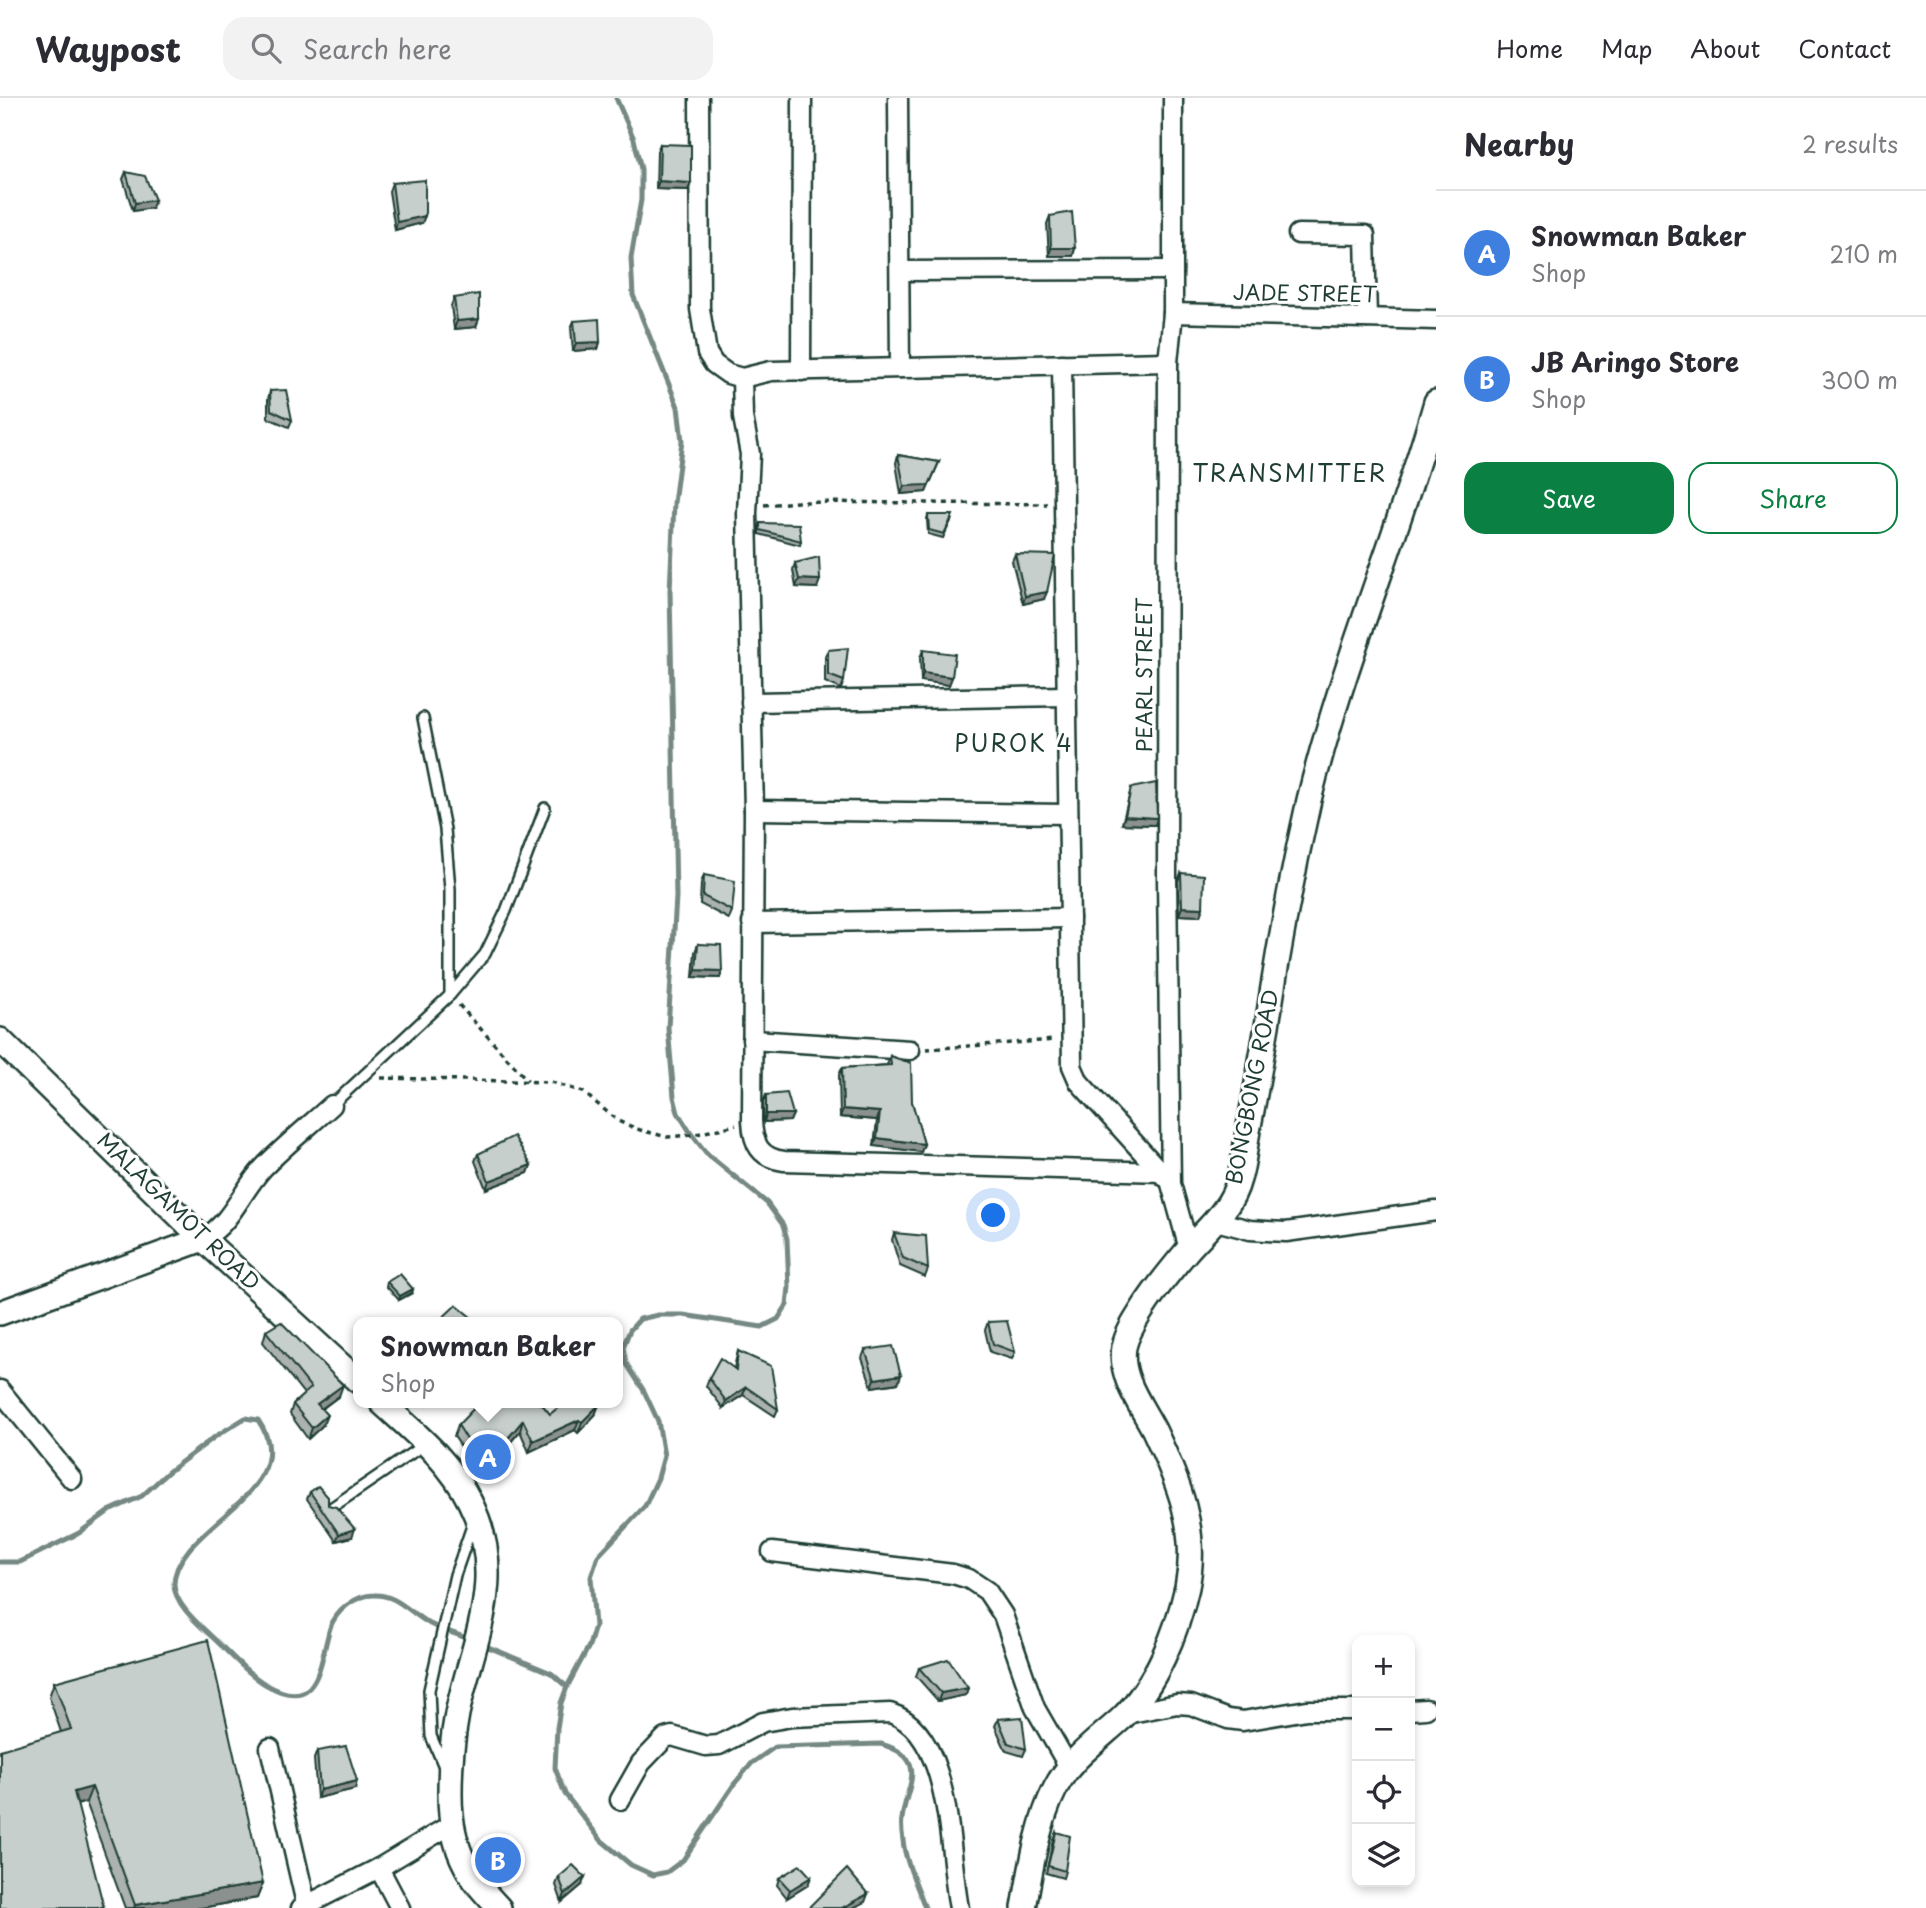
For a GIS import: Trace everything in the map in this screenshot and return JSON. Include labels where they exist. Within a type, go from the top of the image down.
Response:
[{"type":"street","points":[[699,98],[700,309],[707,353],[714,364],[728,374],[742,378],[771,371],[1168,362]]},
{"type":"street","points":[[801,370],[802,98]]},
{"type":"street","points":[[898,98],[900,368]]},
{"type":"street","name":"PEARL STREET","points":[[1173,98],[1173,313],[1168,362],[1166,1178],[1189,1249]]},
{"type":"street","points":[[1298,234],[1365,235],[1367,318]]},
{"type":"street","points":[[900,271],[1173,270]]},
{"type":"street","name":"JADE STREET","points":[[1173,313],[1436,320]]},
{"type":"street","points":[[1062,364],[1072,1066],[1079,1082],[1166,1178]]},
{"type":"street","points":[[742,378],[743,416],[750,454],[747,513],[754,810],[752,1132],[758,1150],[766,1157],[784,1161],[1166,1178]]},
{"type":"street","name":"BONGBONG ROAD","points":[[1024,1908],[1044,1819],[1055,1788],[1069,1767],[1126,1714],[1155,1671],[1169,1643],[1187,1584],[1191,1555],[1190,1530],[1181,1496],[1154,1430],[1132,1391],[1125,1368],[1124,1348],[1133,1324],[1149,1298],[1228,1206],[1239,1181],[1283,922],[1309,800],[1328,726],[1436,402]]},
{"type":"street","points":[[751,702],[1067,696]]},
{"type":"street","points":[[754,810],[1069,814]]},
{"type":"street","points":[[752,923],[1070,918]]},
{"type":"street","name":"MALAGAMOT ROAD","points":[[0,1040],[204,1239],[353,1376]]},
{"type":"street","points":[[752,1040],[910,1049]]},
{"type":"street","points":[[0,1313],[204,1239],[218,1231],[263,1168],[332,1105]]},
{"type":"street","points":[[1216,1221],[1250,1230],[1286,1232],[1436,1210]]},
{"type":"street","points":[[0,1390],[72,1479]]},
{"type":"street","points":[[388,1408],[426,1443],[456,1478],[477,1515],[488,1565],[488,1587],[451,1748],[452,1824],[465,1866],[499,1908]]},
{"type":"street","points":[[772,1552],[953,1574],[969,1579],[987,1591],[1003,1615],[1035,1708],[1069,1767]]},
{"type":"street","points":[[1126,1714],[1177,1704],[1191,1705],[1228,1720],[1243,1721],[1307,1710],[1352,1710]]},
{"type":"street","points":[[620,1800],[642,1763],[665,1738],[672,1736],[706,1746],[719,1745],[763,1722],[792,1717],[890,1713],[902,1717],[915,1728],[930,1751],[939,1778],[960,1908]]},
{"type":"street","points":[[270,1748],[305,1907],[379,1868],[452,1824]]},
{"type":"street","points":[[379,1868],[400,1908]]},
{"type":"lane","points":[[424,718],[445,829],[450,889],[450,995]]},
{"type":"lane","points":[[332,1105],[450,995],[485,954],[496,934],[545,808]]},
{"type":"lane","points":[[331,1508],[426,1443]]},
{"type":"lane","points":[[450,1778],[431,1737],[428,1713],[432,1669],[461,1556],[477,1515]]},
{"type":"path","points":[[747,513],[762,506],[798,502],[1064,504]]},
{"type":"path","points":[[450,995],[528,1081]]},
{"type":"path","points":[[910,1049],[1072,1039]]},
{"type":"path","points":[[362,1078],[551,1082],[583,1092],[618,1121],[667,1137],[692,1135],[752,1121]]},
{"type":"building","points":[[660,144],[691,145],[691,183],[659,181]]},
{"type":"building","points":[[126,172],[145,176],[155,200],[135,203]]},
{"type":"building","points":[[425,180],[425,216],[397,222],[392,183]]},
{"type":"building","points":[[1072,212],[1075,248],[1051,248],[1050,216]]},
{"type":"building","points":[[479,294],[479,319],[457,321],[454,298]]},
{"type":"building","points":[[599,319],[600,342],[576,343],[574,321]]},
{"type":"building","points":[[286,390],[292,420],[271,410],[270,391]]},
{"type":"building","points":[[898,455],[939,462],[929,485],[904,486]]},
{"type":"building","points":[[928,515],[953,515],[944,534],[929,530]]},
{"type":"building","points":[[760,523],[799,524],[801,541],[760,530]]},
{"type":"building","points":[[1015,554],[1055,555],[1047,592],[1025,596]]},
{"type":"building","points":[[819,557],[820,580],[799,579],[795,563]]},
{"type":"building","points":[[848,648],[844,681],[828,675],[828,650]]},
{"type":"building","points":[[923,650],[955,654],[952,677],[923,673]]},
{"type":"building","points":[[1156,783],[1157,818],[1125,816],[1131,788]]},
{"type":"building","points":[[1181,873],[1204,875],[1203,908],[1182,907]]},
{"type":"building","points":[[704,875],[735,881],[732,911],[703,896]]},
{"type":"building","points":[[698,944],[721,945],[722,971],[696,970]]},
{"type":"building","points":[[890,1056],[911,1063],[912,1102],[924,1144],[877,1138],[880,1112],[843,1109],[842,1068],[891,1065]]},
{"type":"building","points":[[787,1093],[793,1114],[766,1114],[766,1095]]},
{"type":"building","points":[[514,1136],[531,1165],[489,1181],[478,1154]]},
{"type":"building","points":[[894,1233],[926,1236],[928,1269],[903,1258]]},
{"type":"building","points":[[400,1274],[413,1289],[400,1296],[387,1282]]},
{"type":"building","points":[[456,1305],[471,1317],[443,1317]]},
{"type":"building","points":[[1007,1321],[1015,1352],[993,1344],[988,1322]]},
{"type":"building","points":[[281,1322],[343,1385],[317,1404],[327,1415],[312,1428],[293,1404],[311,1388],[266,1331]]},
{"type":"building","points":[[893,1346],[901,1375],[875,1379],[865,1350]]},
{"type":"building","points":[[738,1351],[771,1366],[778,1409],[746,1387],[726,1401],[709,1378],[720,1358],[736,1370]]},
{"type":"building","points":[[474,1408],[545,1408],[550,1414],[558,1408],[596,1408],[582,1422],[579,1420],[533,1441],[523,1420],[484,1467],[458,1425]]},
{"type":"building","points":[[318,1486],[328,1497],[328,1505],[336,1507],[355,1529],[339,1534],[310,1492]]},
{"type":"building","points":[[208,1640],[263,1883],[135,1905],[92,1787],[74,1792],[104,1908],[0,1908],[0,1750],[71,1729],[54,1682]]},
{"type":"building","points":[[948,1659],[968,1688],[941,1693],[919,1668]]},
{"type":"building","points":[[1022,1717],[1026,1749],[1008,1743],[998,1719]]},
{"type":"building","points":[[346,1746],[357,1781],[320,1790],[317,1751]]},
{"type":"building","points":[[1056,1832],[1070,1836],[1065,1871],[1048,1866]]},
{"type":"building","points":[[573,1865],[585,1877],[565,1894],[559,1877]]},
{"type":"building","points":[[800,1865],[811,1877],[790,1890],[779,1878]]},
{"type":"building","points":[[847,1869],[868,1894],[842,1908],[808,1908]]},
{"type":"waterway","points":[[616,98],[634,139],[641,169],[641,200],[631,258],[633,295],[678,407],[682,441],[674,503],[670,591],[676,897],[668,1028],[674,1097],[678,1113],[708,1155],[767,1203],[783,1225],[787,1239],[789,1287],[787,1305],[778,1319],[762,1327],[683,1315],[658,1315],[640,1319],[630,1330],[623,1347],[626,1363],[644,1391],[658,1421],[664,1456],[658,1478],[645,1506],[598,1556],[591,1577],[595,1626],[589,1646],[561,1703],[555,1768],[565,1794],[601,1840],[631,1865],[653,1875],[667,1872],[683,1860],[735,1783],[752,1763],[775,1747],[881,1744],[896,1750],[906,1757],[911,1765],[912,1774],[904,1807],[902,1832],[906,1857],[925,1908]]},
{"type":"waterway","points":[[0,1562],[20,1562],[79,1533],[109,1511],[142,1496],[168,1472],[216,1436],[245,1418],[258,1420],[268,1445],[266,1467],[253,1488],[194,1544],[180,1563],[174,1584],[175,1591],[193,1619],[258,1679],[283,1692],[297,1694],[307,1690],[314,1682],[333,1622],[347,1605],[360,1598],[374,1595],[390,1598],[430,1624],[469,1639]]},
{"type":"waterway","points":[[481,1644],[551,1673],[567,1687]]},
{"type":"place","name":"Snowman Baker","points":[[488,1457]]},
{"type":"place","name":"JB Aringo Store","points":[[498,1860]]},
{"type":"district","name":"TRANSMITTER","points":[[1290,474]]},
{"type":"district","name":"PUROK 4","points":[[1014,744]]}]
